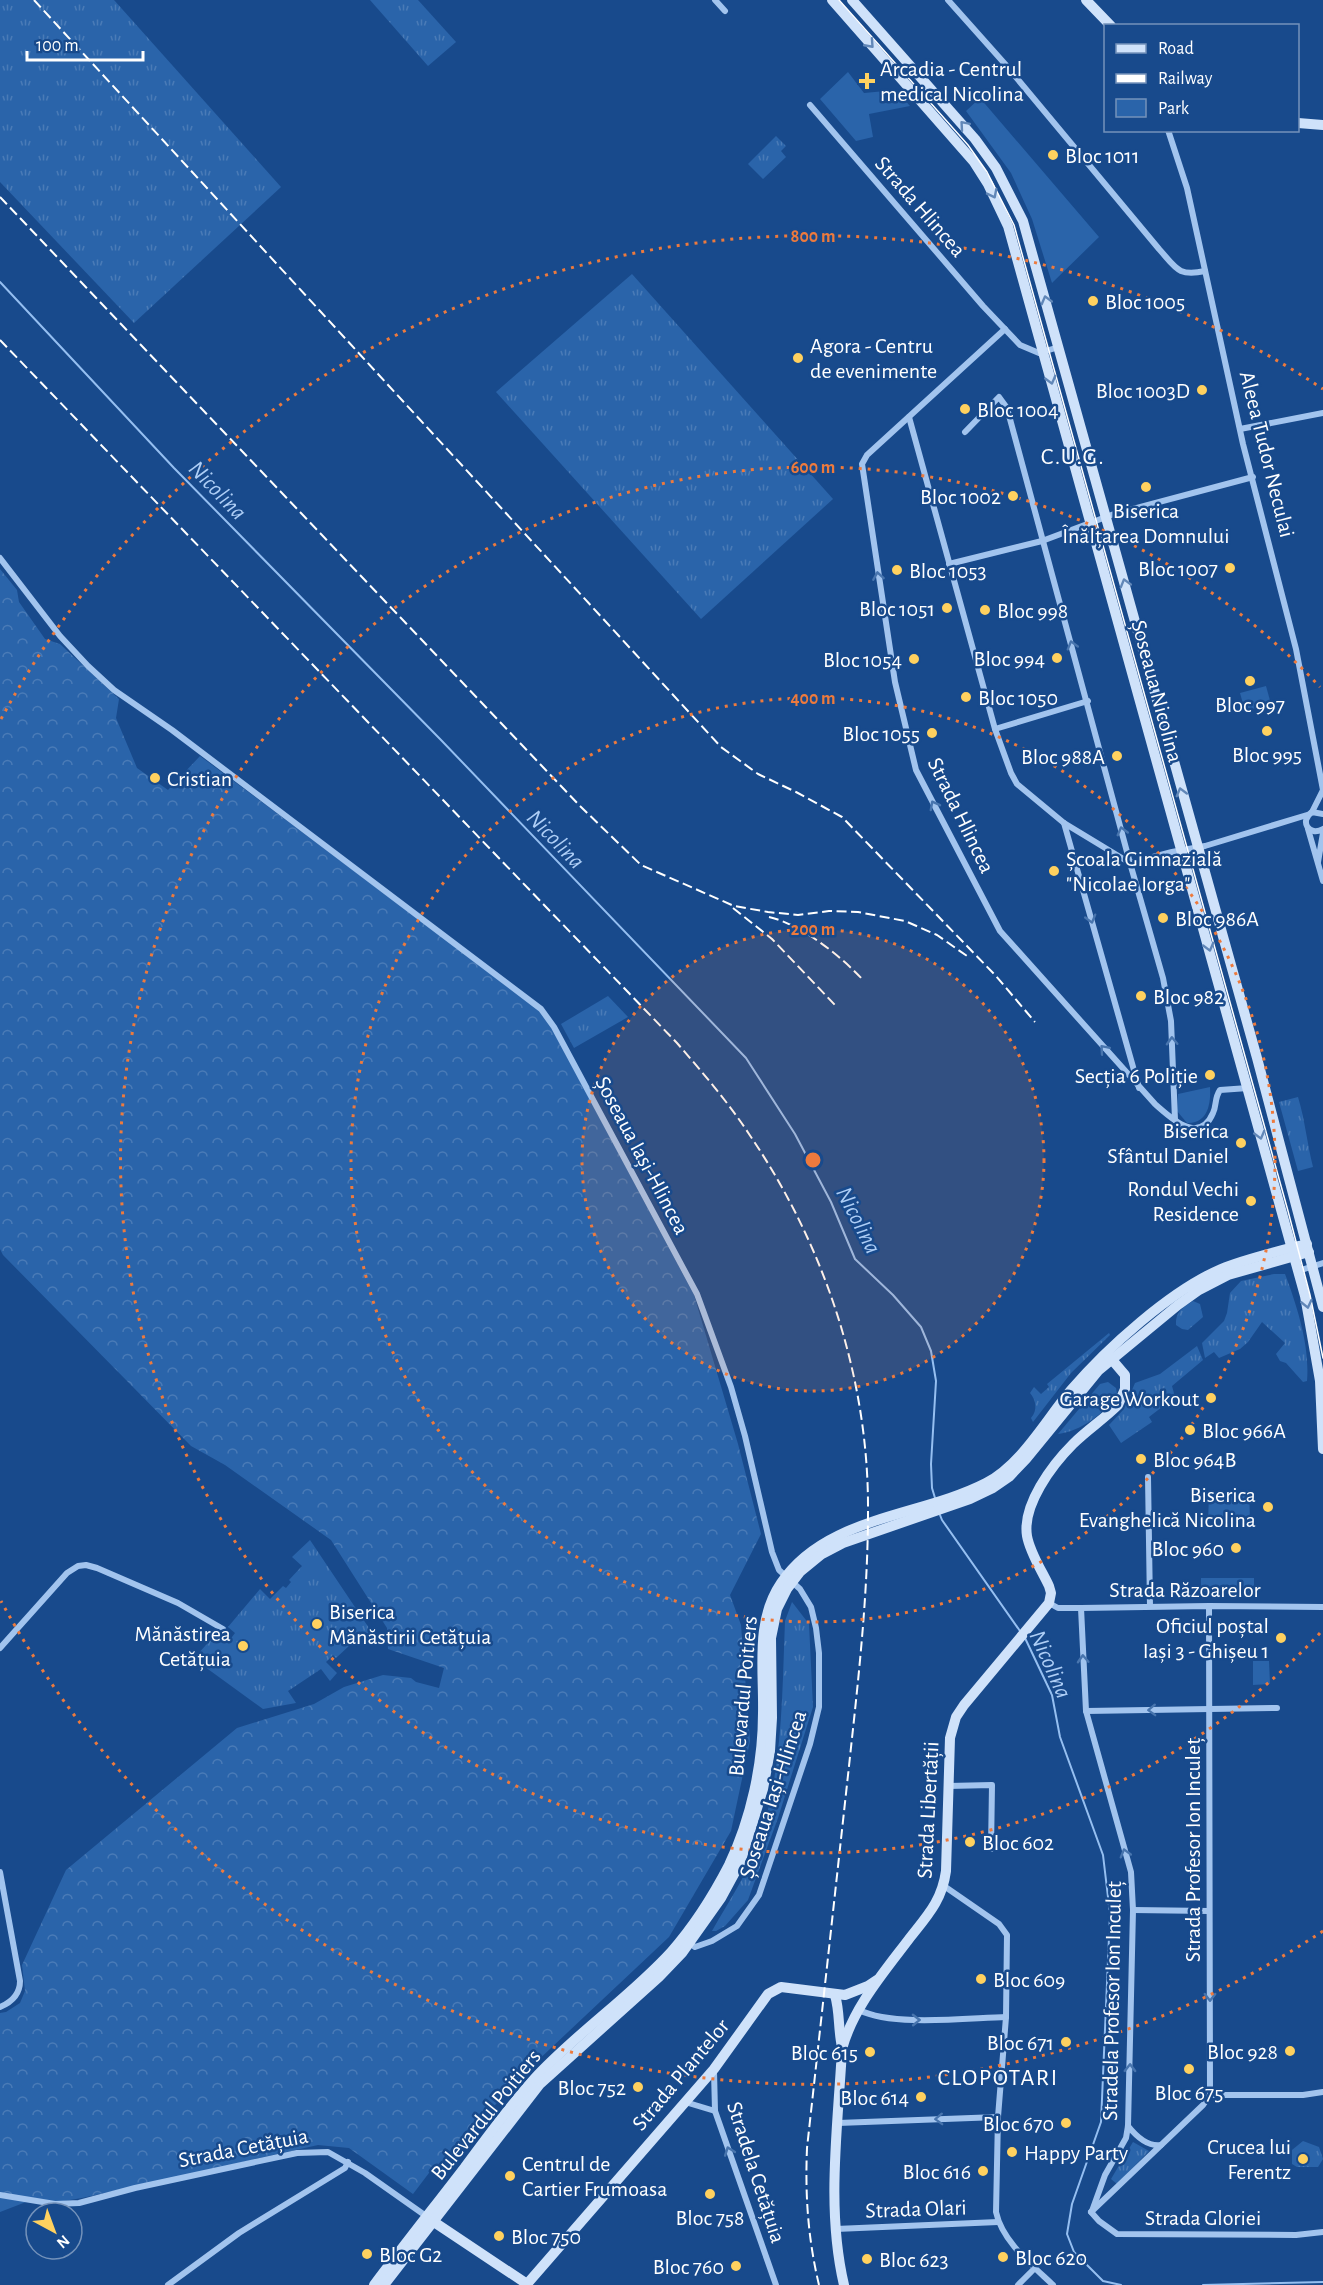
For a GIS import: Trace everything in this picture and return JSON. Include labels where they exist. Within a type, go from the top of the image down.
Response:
[{"type":"main road","name":"Șoseaua Nicolina","points":[[832,0],[964,149],[984,176],[1008,226],[1298,1271],[1317,1355],[1322,1397],[1323,1449]]},
{"type":"main road","name":"Șoseaua Nicolina","points":[[852,0],[975,139],[996,168],[1023,221],[1308,1248],[1318,1265],[1323,1307]]},
{"type":"main road","points":[[1086,0],[1109,24]]},
{"type":"main road","points":[[1299,123],[1323,125]]},
{"type":"main road","name":"Bulevardul Poitiers","points":[[384,2285],[430,2218],[536,2077],[686,1940],[713,1895],[731,1860],[754,1789],[761,1751],[764,1715],[762,1637],[769,1606],[795,1565],[818,1547],[841,1535],[968,1491],[990,1481],[1046,1428],[1082,1378],[1155,1312],[1202,1278],[1223,1268],[1308,1248]]},
{"type":"main road","points":[[1049,1603],[1051,1593],[1049,1586],[1028,1539],[1028,1515],[1031,1503],[1039,1489],[1064,1455],[1073,1444],[1118,1405],[1123,1397],[1125,1374],[1109,1356]]},
{"type":"main road","name":"Strada Libertății","points":[[844,2285],[836,2247],[836,2229],[842,2049],[847,2029],[882,1976],[938,1901],[944,1886],[950,1737],[956,1717],[1049,1603]]},
{"type":"main road","name":"Strada Plantelor","points":[[528,2285],[714,2069],[768,1994],[782,1988],[844,1995],[868,1986],[882,1976]]},
{"type":"main road","points":[[835,1995],[839,2010],[838,2028],[842,2049]]},
{"type":"main road","name":"Bulevardul Poitiers","points":[[374,2285],[430,2218]]},
{"type":"main road","name":"Strada Cetățuia","points":[[430,2218],[528,2285]]},
{"type":"street","points":[[715,0],[725,11]]},
{"type":"street","points":[[948,0],[1005,64],[1165,256],[1185,274],[1205,271]]},
{"type":"street","name":"Strada Hlincea","points":[[810,105],[983,306],[1020,345],[1039,353],[1044,351]]},
{"type":"street","name":"Aleea Tudor Neculai","points":[[1169,132],[1187,188],[1240,429],[1296,649],[1323,790],[1310,814],[1307,826],[1323,881]]},
{"type":"street","name":"Strada Hlincea","points":[[1005,329],[862,462],[895,682],[916,770],[1000,931],[1139,1089],[1175,1120],[1193,1129],[1208,1121],[1220,1090],[1248,1088]]},
{"type":"street","points":[[1044,351],[1059,347]]},
{"type":"street","points":[[965,432],[999,397],[1007,408],[1163,978],[1171,1021],[1175,1120]]},
{"type":"street","points":[[1240,429],[1323,413]]},
{"type":"street","points":[[909,417],[995,729],[1017,784],[1064,823],[1130,863],[1197,848],[1310,814],[1323,814]]},
{"type":"street","points":[[949,564],[1042,541],[1107,518],[1253,477]]},
{"type":"street","name":"Șoseaua Iași-Hlincea","points":[[0,558],[60,636],[114,690],[172,730],[541,1009],[554,1027],[697,1294],[733,1394],[772,1552],[779,1570],[800,1589],[811,1607],[819,1653],[819,1707],[810,1744],[759,1895],[737,1926],[712,1941],[695,1947],[686,1940]]},
{"type":"street","points":[[995,729],[1088,701]]},
{"type":"street","points":[[1288,820],[1307,826]]},
{"type":"street","points":[[1064,823],[1139,1089]]},
{"type":"street","name":"Aleea Tudor Neculai","points":[[1307,826],[1316,832],[1323,831],[1318,863]]},
{"type":"street","points":[[1298,1271],[1318,1265]]},
{"type":"street","points":[[1148,1477],[1149,1606]]},
{"type":"street","points":[[0,1648],[67,1573],[78,1566],[86,1565],[178,1604],[223,1629]]},
{"type":"street","name":"Strada Răzoarelor","points":[[1049,1603],[1058,1608],[1323,1607]]},
{"type":"street","name":"Strada Profesor Ion Inculeț","points":[[1209,1606],[1210,2095]]},
{"type":"street","name":"Stradela Profesor Ion Inculeț","points":[[1081,1608],[1086,1711],[1131,1872],[1133,1910],[1128,2126],[1126,2138],[1105,2175],[1091,2212]]},
{"type":"street","points":[[1086,1711],[1277,1708]]},
{"type":"street","points":[[948,1786],[992,1785],[991,1849]]},
{"type":"street","points":[[0,1872],[20,1988],[9,2002],[0,2007]]},
{"type":"street","points":[[944,1886],[1004,1929],[1007,1943],[1006,2017],[998,2117],[996,2212],[998,2222],[1010,2240],[1053,2285]]},
{"type":"street","points":[[1133,1910],[1209,1911]]},
{"type":"street","points":[[859,2010],[870,2016],[897,2020],[1006,2017]]},
{"type":"street","name":"Stradela Cetățuia","points":[[714,2069],[715,2111],[777,2285]]},
{"type":"street","points":[[1091,2212],[1203,2105],[1210,2095],[1304,2095],[1323,2092]]},
{"type":"street","points":[[685,2102],[715,2111]]},
{"type":"street","points":[[838,2123],[998,2117]]},
{"type":"street","points":[[1128,2126],[1148,2143],[1161,2145]]},
{"type":"street","name":"Strada Cetățuia","points":[[0,2195],[55,2204],[79,2203],[135,2188],[297,2153],[328,2152],[348,2162],[430,2218]]},
{"type":"street","points":[[168,2285],[239,2233],[345,2168],[348,2162]]},
{"type":"street","name":"Strada Gloriei","points":[[1091,2212],[1117,2234],[1296,2235],[1323,2232]]},
{"type":"street","name":"Strada Olari","points":[[836,2229],[998,2222]]},
{"type":"street","points":[[1018,2285],[1035,2268]]},
{"type":"green space","points":[[0,0],[114,0],[281,187],[134,323],[0,182]]},
{"type":"green space","points":[[370,0],[418,0],[456,42],[428,66]]},
{"type":"green space","points":[[848,72],[864,93],[896,90],[910,106],[869,114],[873,137],[856,141],[820,99]]},
{"type":"green space","points":[[980,98],[1099,237],[1052,283],[1032,219],[1011,173],[966,111]]},
{"type":"green space","points":[[776,136],[786,146],[781,151],[786,157],[763,179],[748,164]]},
{"type":"green space","points":[[632,274],[833,499],[701,619],[496,392]]},
{"type":"green space","points":[[0,569],[17,590],[19,602],[45,639],[60,644],[119,699],[116,718],[137,768],[168,790],[200,756],[543,1012],[694,1295],[738,1444],[761,1534],[730,1595],[741,1625],[750,1741],[731,1831],[669,1937],[534,2064],[476,2125],[445,2172],[432,2169],[413,2194],[349,2148],[318,2145],[82,2198],[64,2201],[24,2201],[0,2212],[0,2013],[20,2003],[25,1991],[22,1965],[66,1870],[237,1728],[314,1704],[344,1687],[383,1675],[411,1678],[416,1682],[439,1688],[444,1668],[388,1649],[387,1628],[331,1540],[225,1465],[191,1446],[3,1255],[0,1249]]},
{"type":"green space","points":[[1266,686],[1271,704],[1245,711],[1240,693]]},
{"type":"green space","points":[[608,996],[628,1017],[574,1048],[561,1024]]},
{"type":"green space","points":[[1210,1087],[1209,1106],[1204,1116],[1200,1120],[1187,1123],[1177,1111],[1178,1094]]},
{"type":"green space","points":[[1298,1097],[1313,1167],[1298,1171],[1279,1102]]},
{"type":"green space","points":[[1285,1274],[1294,1299],[1305,1340],[1307,1381],[1303,1382],[1286,1363],[1280,1361],[1276,1354],[1285,1343],[1262,1322],[1240,1349],[1219,1358],[1214,1352],[1205,1358],[1202,1343],[1224,1321],[1230,1293],[1241,1281]]},
{"type":"green space","points":[[1193,1301],[1200,1304],[1203,1317],[1188,1330],[1182,1329],[1176,1325],[1178,1313]]},
{"type":"green space","points":[[1109,1333],[1110,1335],[1071,1373],[1033,1422],[1031,1418],[1035,1412],[1035,1405],[1030,1393],[1034,1387],[1041,1394],[1049,1387],[1047,1384]]},
{"type":"green space","points":[[1197,1346],[1203,1360],[1172,1386],[1175,1397],[1149,1417],[1152,1422],[1121,1443],[1109,1425],[1124,1409],[1135,1383],[1160,1374]]},
{"type":"green space","points":[[1108,1382],[1116,1388],[1117,1394],[1106,1408],[1083,1425],[1058,1434],[1100,1384]]},
{"type":"green space","points":[[1249,1490],[1250,1520],[1208,1521],[1209,1495]]},
{"type":"green space","points":[[310,1540],[371,1631],[366,1635],[363,1633],[336,1658],[333,1655],[326,1662],[337,1673],[330,1681],[321,1669],[288,1691],[296,1703],[263,1709],[201,1664],[203,1662],[196,1656],[217,1633],[229,1641],[235,1633],[228,1627],[260,1589],[270,1599],[283,1586],[286,1588],[291,1582],[289,1580],[302,1566],[292,1557]]},
{"type":"green space","points":[[1201,1578],[1254,1578],[1254,1592],[1201,1592]]},
{"type":"green space","points":[[792,1602],[809,1624],[813,1707],[778,1818],[748,1900],[725,1926],[712,1931],[749,1864],[767,1814],[780,1732],[785,1621]]},
{"type":"green space","points":[[1253,1661],[1269,1661],[1270,1684],[1253,1685]]},
{"type":"green space","points":[[1303,2141],[1319,2147],[1323,2159],[1318,2167],[1297,2167],[1292,2164],[1292,2150]]},
{"type":"green space","points":[[1133,2142],[1149,2151],[1117,2184],[1111,2179]]},
{"type":"waterway","name":"Nicolina","points":[[0,282],[174,468],[441,740],[746,1058],[795,1134],[831,1202],[855,1259],[893,1295],[921,1327],[931,1351],[936,1381],[931,1464],[932,1488],[935,1498]]},
{"type":"waterway","name":"Nicolina","points":[[940,1515],[1020,1631]]},
{"type":"waterway","name":"Nicolina","points":[[1025,1638],[1052,1695],[1060,1737],[1103,1855],[1110,1914],[1101,2122],[1072,2204],[1067,2234],[1074,2252],[1103,2281],[1121,2285]]},
{"type":"waterway","name":"Nicolina","points":[[1203,2285],[1323,2282]]},
{"type":"tram line","points":[[839,0],[968,145],[987,172],[1014,225],[1288,1211],[1310,1295],[1323,1358]]},
{"type":"railway","points":[[34,0],[721,747],[758,774],[842,817],[996,976],[1035,1022]]},
{"type":"railway","points":[[0,197],[580,806],[641,865],[734,906],[798,915],[829,911],[858,912],[905,921],[937,935],[967,956]]},
{"type":"railway","points":[[0,340],[677,1043],[724,1099],[776,1176],[820,1267],[851,1362],[866,1461],[868,1511],[859,1671],[807,2148],[808,2217],[819,2285]]},
{"type":"railway","points":[[733,908],[772,939],[835,1005]]},
{"type":"railway","points":[[769,917],[794,927],[820,942],[863,980]]},
{"type":"place","name":"Arcadia - Centrul medical Nicolina","points":[[867,81]]},
{"type":"place","name":"Bloc 1011","points":[[1053,155]]},
{"type":"place","name":"Bloc 1005","points":[[1093,301]]},
{"type":"place","name":"Agora - Centru de evenimente","points":[[798,358]]},
{"type":"place","name":"Bloc 1003D","points":[[1202,390]]},
{"type":"place","name":"Bloc 1004","points":[[965,409]]},
{"type":"place","name":"Biserica Înălțarea Domnului","points":[[1146,487]]},
{"type":"place","name":"Bloc 1002","points":[[1013,496]]},
{"type":"place","name":"Bloc 1007","points":[[1230,568]]},
{"type":"place","name":"Bloc 1053","points":[[897,570]]},
{"type":"place","name":"Bloc 1051","points":[[947,608]]},
{"type":"place","name":"Bloc 998","points":[[985,610]]},
{"type":"place","name":"Bloc 994","points":[[1057,658]]},
{"type":"place","name":"Bloc 1054","points":[[914,659]]},
{"type":"place","name":"Bloc 997","points":[[1250,681]]},
{"type":"place","name":"Bloc 1050","points":[[966,697]]},
{"type":"place","name":"Bloc 995","points":[[1267,731]]},
{"type":"place","name":"Bloc 1055","points":[[932,733]]},
{"type":"place","name":"Bloc 988A","points":[[1117,756]]},
{"type":"place","name":"Cristian","points":[[155,778]]},
{"type":"place","name":"Școala Gimnazială \"Nicolae Iorga\"","points":[[1054,871]]},
{"type":"place","name":"Bloc 986A","points":[[1163,918]]},
{"type":"place","name":"Bloc 982","points":[[1141,996]]},
{"type":"place","name":"Secția 6 Poliție","points":[[1210,1075]]},
{"type":"place","name":"Biserica Sfântul Daniel","points":[[1241,1143]]},
{"type":"place","name":"Rondul Vechi Residence","points":[[1251,1201]]},
{"type":"place","name":"Garage Workout","points":[[1211,1398]]},
{"type":"place","name":"Bloc 966A","points":[[1190,1430]]},
{"type":"place","name":"Bloc 964B","points":[[1141,1459]]},
{"type":"place","name":"Biserica Evanghelică Nicolina","points":[[1268,1507]]},
{"type":"place","name":"Bloc 960","points":[[1236,1548]]},
{"type":"place","name":"Biserica Mănăstirii Cetățuia","points":[[317,1624]]},
{"type":"place","name":"Oficiul poștal Iași 3 - Ghișeu 1","points":[[1281,1638]]},
{"type":"place","name":"Mănăstirea Cetățuia","points":[[243,1646]]},
{"type":"place","name":"Bloc 602","points":[[970,1842]]},
{"type":"place","name":"Bloc 609","points":[[981,1979]]},
{"type":"place","name":"Bloc 671","points":[[1066,2042]]},
{"type":"place","name":"Bloc 928","points":[[1290,2051]]},
{"type":"place","name":"Bloc 615","points":[[870,2052]]},
{"type":"place","name":"Bloc 675","points":[[1189,2069]]},
{"type":"place","name":"Bloc 752","points":[[638,2087]]},
{"type":"place","name":"Bloc 614","points":[[921,2097]]},
{"type":"place","name":"Bloc 670","points":[[1066,2123]]},
{"type":"place","name":"Happy Party","points":[[1012,2152]]},
{"type":"place","name":"Crucea lui Ferentz","points":[[1303,2159]]},
{"type":"place","name":"Bloc 616","points":[[983,2171]]},
{"type":"place","name":"Centrul de Cartier Frumoasa","points":[[510,2176]]},
{"type":"place","name":"Bloc 758","points":[[710,2194]]},
{"type":"place","name":"Bloc 750","points":[[499,2236]]},
{"type":"place","name":"Bloc G2","points":[[367,2254]]},
{"type":"place","name":"Bloc 620","points":[[1003,2257]]},
{"type":"place","name":"Bloc 623","points":[[867,2259]]},
{"type":"place","name":"Bloc 760","points":[[736,2266]]},
{"type":"district","name":"C.U.G.","points":[[1073,456]]},
{"type":"district","name":"CLOPOTARI","points":[[998,2077]]}]
